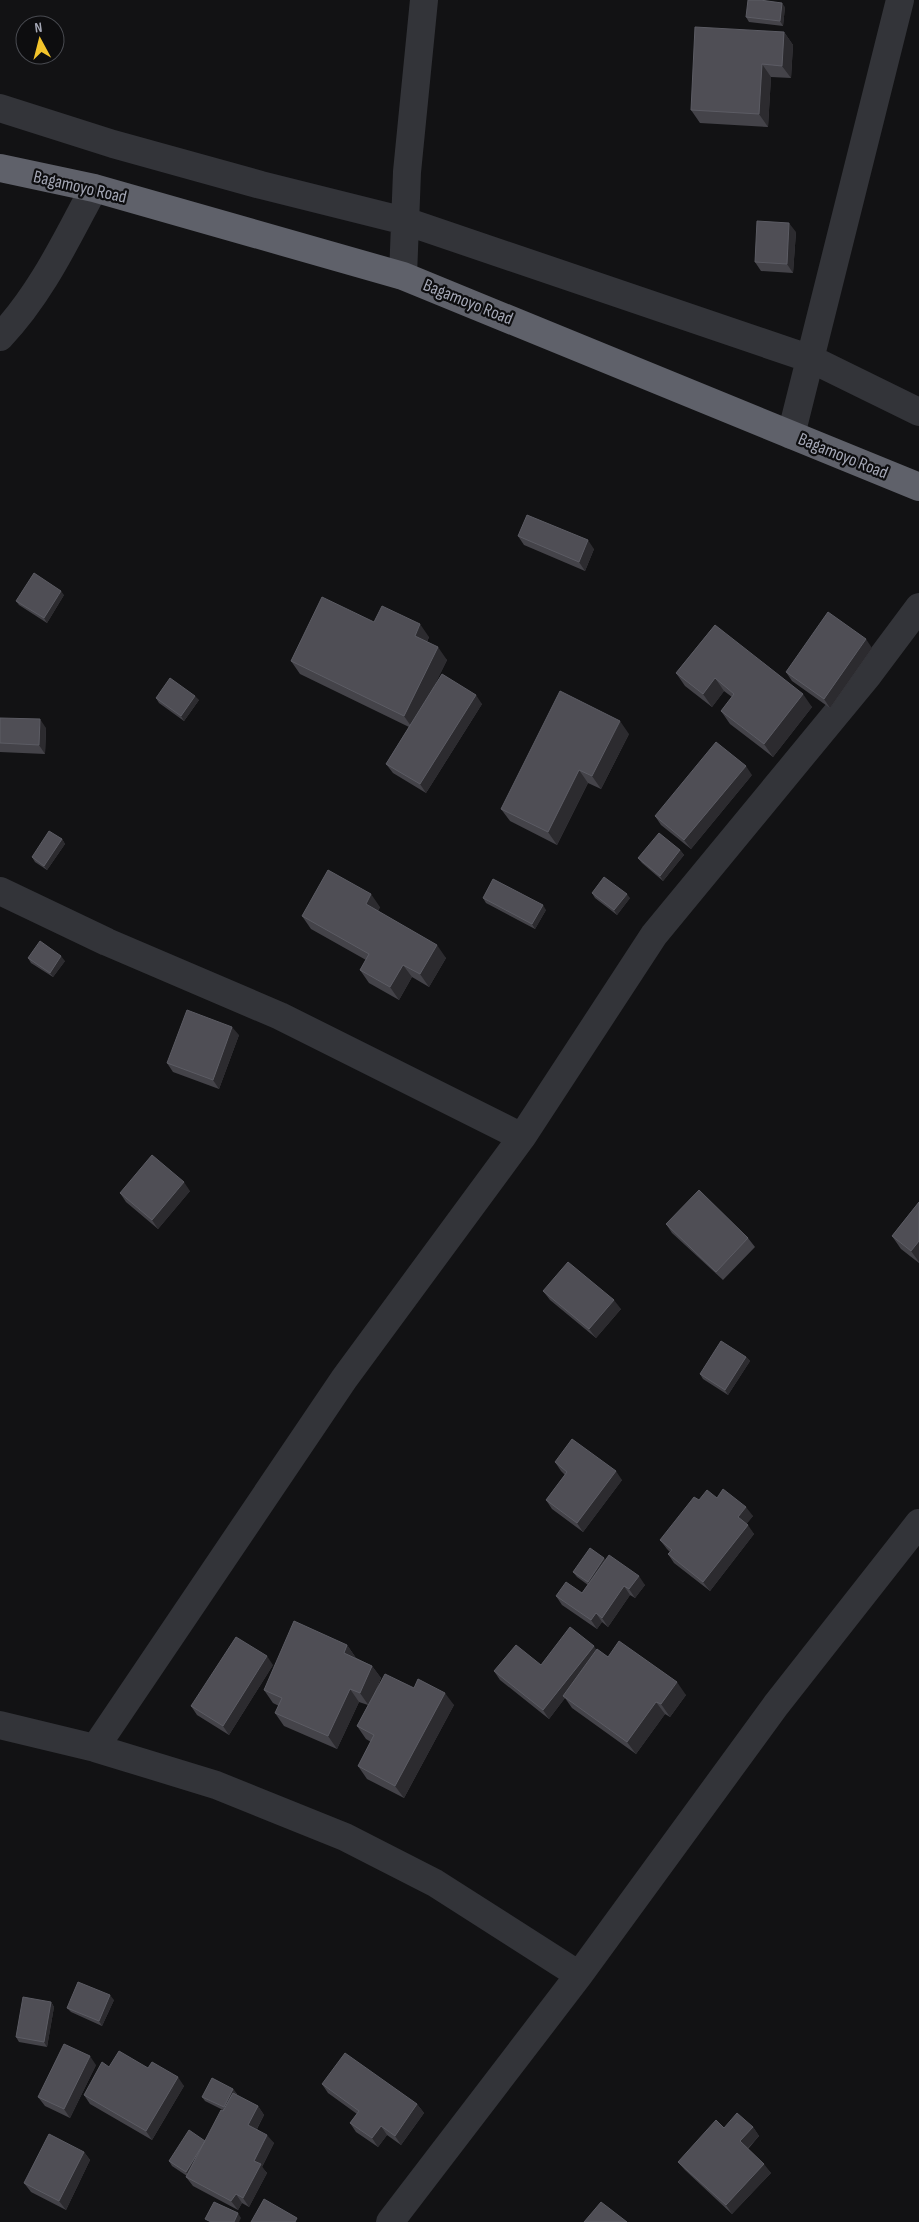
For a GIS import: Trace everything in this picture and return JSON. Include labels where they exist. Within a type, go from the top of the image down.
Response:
[{"type":"highway","name":"Bagamoyo Road","points":[[0,168],[94,188],[403,276],[919,487]]},
{"type":"street","points":[[403,276],[407,172],[424,0]]},
{"type":"street","points":[[791,434],[900,0]]},
{"type":"street","points":[[0,108],[113,144],[260,185],[405,221],[811,359],[919,412]]},
{"type":"street","points":[[4,327],[52,268],[94,188]]},
{"type":"street","points":[[95,1748],[344,1379],[522,1138],[654,935],[869,674],[919,607]]},
{"type":"street","points":[[0,891],[107,942],[280,1016],[522,1138]]},
{"type":"street","points":[[390,2222],[579,1975],[776,1705],[919,1523]]},
{"type":"street","points":[[0,1725],[95,1748],[216,1785],[345,1837],[435,1883],[579,1975]]},
{"type":"building","points":[[748,0],[782,3],[780,21],[746,17]]},
{"type":"building","points":[[695,27],[784,32],[782,66],[762,64],[759,114],[691,110]]},
{"type":"building","points":[[757,221],[789,223],[787,264],[755,262]]},
{"type":"building","points":[[527,515],[588,540],[579,562],[518,536]]},
{"type":"building","points":[[34,573],[61,591],[44,618],[16,601]]},
{"type":"building","points":[[322,597],[374,622],[382,606],[420,624],[415,636],[438,647],[404,716],[291,661]]},
{"type":"building","points":[[828,612],[866,639],[824,699],[786,672]]},
{"type":"building","points":[[715,625],[803,694],[764,744],[721,711],[734,694],[715,678],[703,694],[676,673]]},
{"type":"building","points":[[442,674],[476,695],[420,784],[386,764]]},
{"type":"building","points":[[170,678],[195,696],[181,716],[156,698]]},
{"type":"building","points":[[560,691],[620,721],[592,776],[579,770],[548,832],[501,809]]},
{"type":"building","points":[[0,718],[40,719],[39,745],[0,743]]},
{"type":"building","points":[[716,742],[746,766],[684,840],[655,816]]},
{"type":"building","points":[[49,831],[62,839],[44,866],[32,857]]},
{"type":"building","points":[[659,833],[680,850],[660,876],[638,858]]},
{"type":"building","points":[[328,870],[371,894],[366,904],[437,945],[420,974],[403,965],[390,987],[360,970],[369,954],[302,916]]},
{"type":"building","points":[[604,877],[627,894],[614,910],[592,893]]},
{"type":"building","points":[[493,879],[543,905],[532,924],[483,898]]},
{"type":"building","points":[[40,941],[61,956],[50,973],[28,958]]},
{"type":"building","points":[[187,1010],[232,1027],[213,1080],[167,1063]]},
{"type":"building","points":[[152,1155],[184,1182],[152,1220],[120,1193]]},
{"type":"building","points":[[699,1190],[748,1238],[716,1272],[666,1224]]},
{"type":"building","points":[[919,1202],[919,1241],[911,1251],[892,1236]]},
{"type":"building","points":[[568,1262],[614,1300],[589,1329],[543,1291]]},
{"type":"building","points":[[721,1341],[746,1357],[725,1390],[700,1374]]},
{"type":"building","points":[[572,1439],[616,1471],[577,1523],[546,1500],[567,1472],[555,1462]]},
{"type":"building","points":[[723,1489],[746,1507],[738,1517],[748,1525],[703,1582],[668,1554],[672,1550],[660,1540],[694,1497],[699,1500],[707,1490],[717,1498]]},
{"type":"building","points":[[590,1548],[604,1558],[588,1582],[573,1572]]},
{"type":"building","points":[[609,1555],[639,1576],[629,1589],[624,1586],[602,1618],[596,1613],[591,1620],[556,1596],[566,1582],[582,1593]]},
{"type":"building","points":[[294,1621],[347,1645],[344,1653],[372,1666],[360,1693],[350,1689],[328,1736],[275,1713],[282,1698],[264,1690]]},
{"type":"building","points":[[570,1627],[594,1646],[543,1710],[494,1671],[516,1645],[541,1665]]},
{"type":"building","points":[[236,1637],[267,1656],[223,1726],[191,1706]]},
{"type":"building","points":[[619,1641],[677,1682],[661,1704],[656,1702],[627,1742],[563,1696],[597,1649],[608,1657]]},
{"type":"building","points":[[385,1674],[414,1688],[418,1679],[445,1693],[395,1786],[358,1766],[374,1735],[357,1726]]},
{"type":"building","points":[[78,1982],[110,1995],[99,2021],[67,2008]]},
{"type":"building","points":[[23,1997],[51,2002],[44,2042],[16,2037]]},
{"type":"building","points":[[64,2044],[90,2056],[64,2109],[38,2097]]},
{"type":"building","points":[[119,2051],[148,2068],[152,2062],[178,2077],[146,2131],[84,2095],[102,2062],[109,2067]]},
{"type":"building","points":[[345,2053],[417,2104],[395,2136],[381,2126],[372,2138],[350,2123],[359,2111],[322,2084]]},
{"type":"building","points":[[212,2078],[233,2089],[224,2107],[202,2097]]},
{"type":"building","points":[[233,2093],[258,2106],[248,2125],[267,2135],[254,2161],[261,2164],[243,2198],[236,2194],[231,2201],[186,2177],[221,2110],[223,2111]]},
{"type":"building","points":[[737,2113],[753,2127],[740,2141],[764,2164],[726,2205],[678,2162],[716,2120],[724,2128]]},
{"type":"building","points":[[189,2130],[205,2141],[186,2172],[169,2161]]},
{"type":"building","points":[[49,2134],[84,2152],[59,2201],[24,2183]]},
{"type":"building","points":[[264,2199],[297,2218],[295,2222],[251,2222]]},
{"type":"building","points":[[214,2202],[238,2213],[234,2222],[211,2222],[205,2219]]},
{"type":"building","points":[[601,2202],[627,2222],[584,2222]]}]
